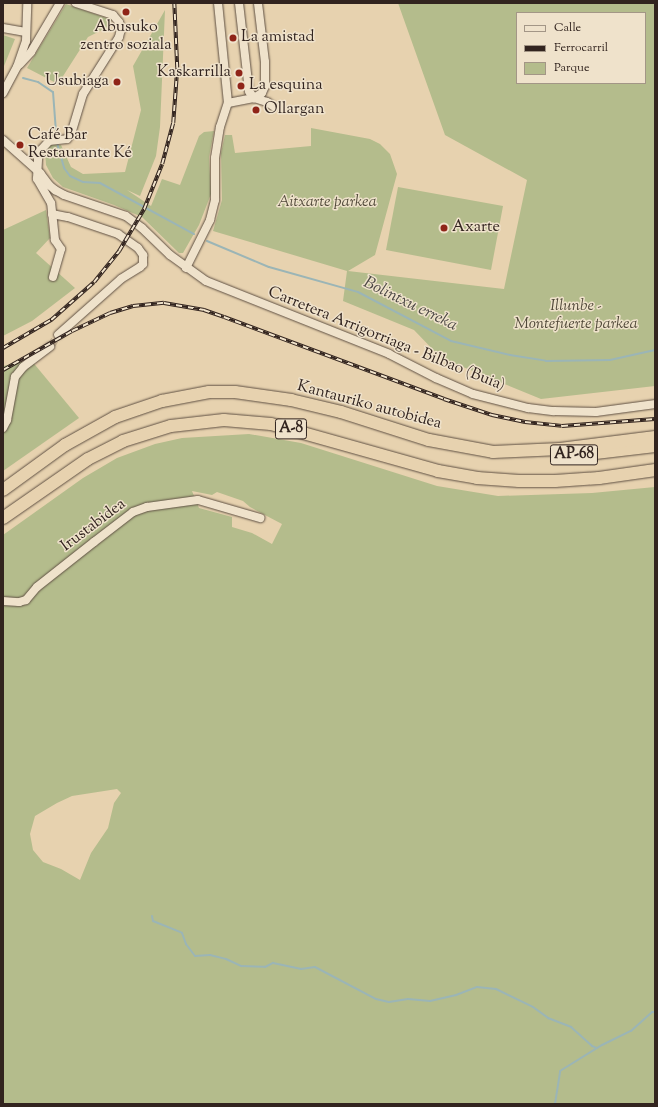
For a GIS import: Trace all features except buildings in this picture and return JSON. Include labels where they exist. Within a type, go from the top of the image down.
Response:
[{"type":"highway","name":"Kantauriko autobidea","points":[[3,490],[65,445],[115,417],[162,401],[209,392],[235,392],[291,400],[341,412],[429,440],[493,452],[560,449],[655,437]]},
{"type":"highway","name":"A-8","points":[[3,518],[88,459],[123,441],[171,426],[224,420],[271,424],[438,471],[477,478],[519,481],[598,478],[655,470]]},
{"type":"highway","name":"AP-68","points":[[493,452],[524,457],[558,457],[655,446]]},
{"type":"highway","name":"AP-68","points":[[598,478],[655,478]]},
{"type":"street","points":[[3,93],[17,67],[26,41],[28,3]]},
{"type":"street","points":[[17,67],[31,52],[60,3]]},
{"type":"street","points":[[53,277],[60,249],[55,240],[51,203],[37,179],[36,170],[38,158],[41,150],[49,141],[67,139],[71,134],[84,94],[120,33],[120,23],[113,15],[76,3]]},
{"type":"street","points":[[186,268],[210,220],[215,200],[214,158],[220,127],[228,103],[218,3]]},
{"type":"street","points":[[238,3],[249,91],[254,98],[267,102],[273,106]]},
{"type":"street","points":[[228,103],[254,98],[262,93],[265,86],[265,62],[258,3]]},
{"type":"street","points":[[3,28],[26,32]]},
{"type":"street","name":"Carretera Arrigorriaga - Bilbao (Buia)","points":[[3,140],[36,170],[49,185],[64,195],[107,208],[134,221],[198,277],[220,288],[388,354],[436,378],[489,399],[528,408],[578,412],[619,410],[655,404]]},
{"type":"street","points":[[26,161],[38,158]]},
{"type":"street","points":[[52,214],[68,217],[118,234],[138,248],[143,255],[143,264],[140,267],[121,279],[58,335]]},
{"type":"street","points":[[3,428],[7,420],[15,377],[23,367],[50,346]]},
{"type":"street","name":"Irustabidea","points":[[3,601],[19,602],[26,600],[38,587],[133,512],[147,507],[198,500],[260,518]]},
{"type":"green space","points":[[398,3],[655,3],[655,386],[541,399],[441,358],[414,330],[343,301],[347,271],[213,231],[222,200],[221,153],[225,135],[232,135],[235,153],[311,146],[311,128],[370,139],[380,144],[390,154],[397,174],[375,255],[348,271],[504,289],[527,180],[445,135]]},
{"type":"green space","points":[[66,4],[112,20],[106,28],[88,37],[58,84],[27,68]]},
{"type":"green space","points":[[165,10],[160,127],[156,156],[140,196],[127,190],[151,206],[162,179],[180,185],[199,136],[204,132],[214,131],[209,157],[211,194],[199,225],[183,253],[179,253],[142,217],[114,205],[63,187],[53,178],[46,165],[45,151],[51,144],[61,145],[71,167],[83,174],[125,172],[141,110],[133,66]]},
{"type":"green space","points":[[3,35],[15,39],[4,66],[3,66]]},
{"type":"green space","name":"Axarte","points":[[398,187],[503,206],[491,270],[386,250]]},
{"type":"green space","points":[[46,210],[50,238],[36,253],[75,288],[32,321],[3,336],[3,230]]},
{"type":"green space","points":[[31,360],[79,418],[3,471],[3,366]]},
{"type":"green space","points":[[249,434],[301,443],[437,486],[498,496],[592,493],[655,487],[655,1104],[3,1104],[3,535],[83,478],[117,458],[155,444],[182,438]],"holes":[[[192,491],[212,495],[217,492],[243,501],[250,507],[282,524],[272,544],[252,533],[232,527],[232,517],[199,508]],[[117,789],[121,793],[114,803],[108,828],[91,853],[80,880],[61,869],[43,862],[33,850],[30,834],[35,816],[72,796]]]},
{"type":"waterway","points":[[23,78],[38,82],[53,92],[56,132]]},
{"type":"waterway","points":[[57,143],[64,168],[70,176],[83,182],[100,183],[194,234]]},
{"type":"waterway","name":"Bolintxu erreka","points":[[207,241],[269,267],[358,292],[451,341],[510,355],[546,361],[610,360],[655,350]]},
{"type":"waterway","points":[[152,916],[153,921],[182,933],[186,944],[195,956],[210,955],[226,959],[241,966],[265,967],[273,963],[301,969],[315,967],[376,999],[389,1002],[408,999],[430,1001],[456,995],[477,987],[496,989],[533,1007],[548,1018],[571,1027],[592,1046],[597,1048]]},
{"type":"waterway","points":[[555,1104],[560,1071],[602,1045],[631,1031],[652,1012],[655,1012]]},
{"type":"tunnel","points":[[50,347],[58,335]]},
{"type":"railway","points":[[3,348],[51,320],[94,282],[119,251],[144,209],[162,164],[173,123],[177,68],[174,3]]},
{"type":"railway","points":[[3,370],[72,331],[110,313],[133,306],[164,303],[204,310],[444,399],[492,415],[525,422],[562,426],[655,419]]},
{"type":"place","name":"Abusuko zentro soziala","points":[[126,12]]},
{"type":"place","name":"La amistad","points":[[233,38]]},
{"type":"place","name":"Kaskarrilla","points":[[239,73]]},
{"type":"place","name":"Usubiaga","points":[[117,82]]},
{"type":"place","name":"La esquina","points":[[241,86]]},
{"type":"place","name":"Ollargan","points":[[256,110]]},
{"type":"place","name":"Café Bar Restaurante Ké","points":[[20,145]]},
{"type":"place","name":"Axarte","points":[[444,228]]},
{"type":"park label","name":"Aitxarte parkea","points":[[327,203]]},
{"type":"park label","name":"Illunbe - Montefuerte parkea","points":[[576,316]]}]
